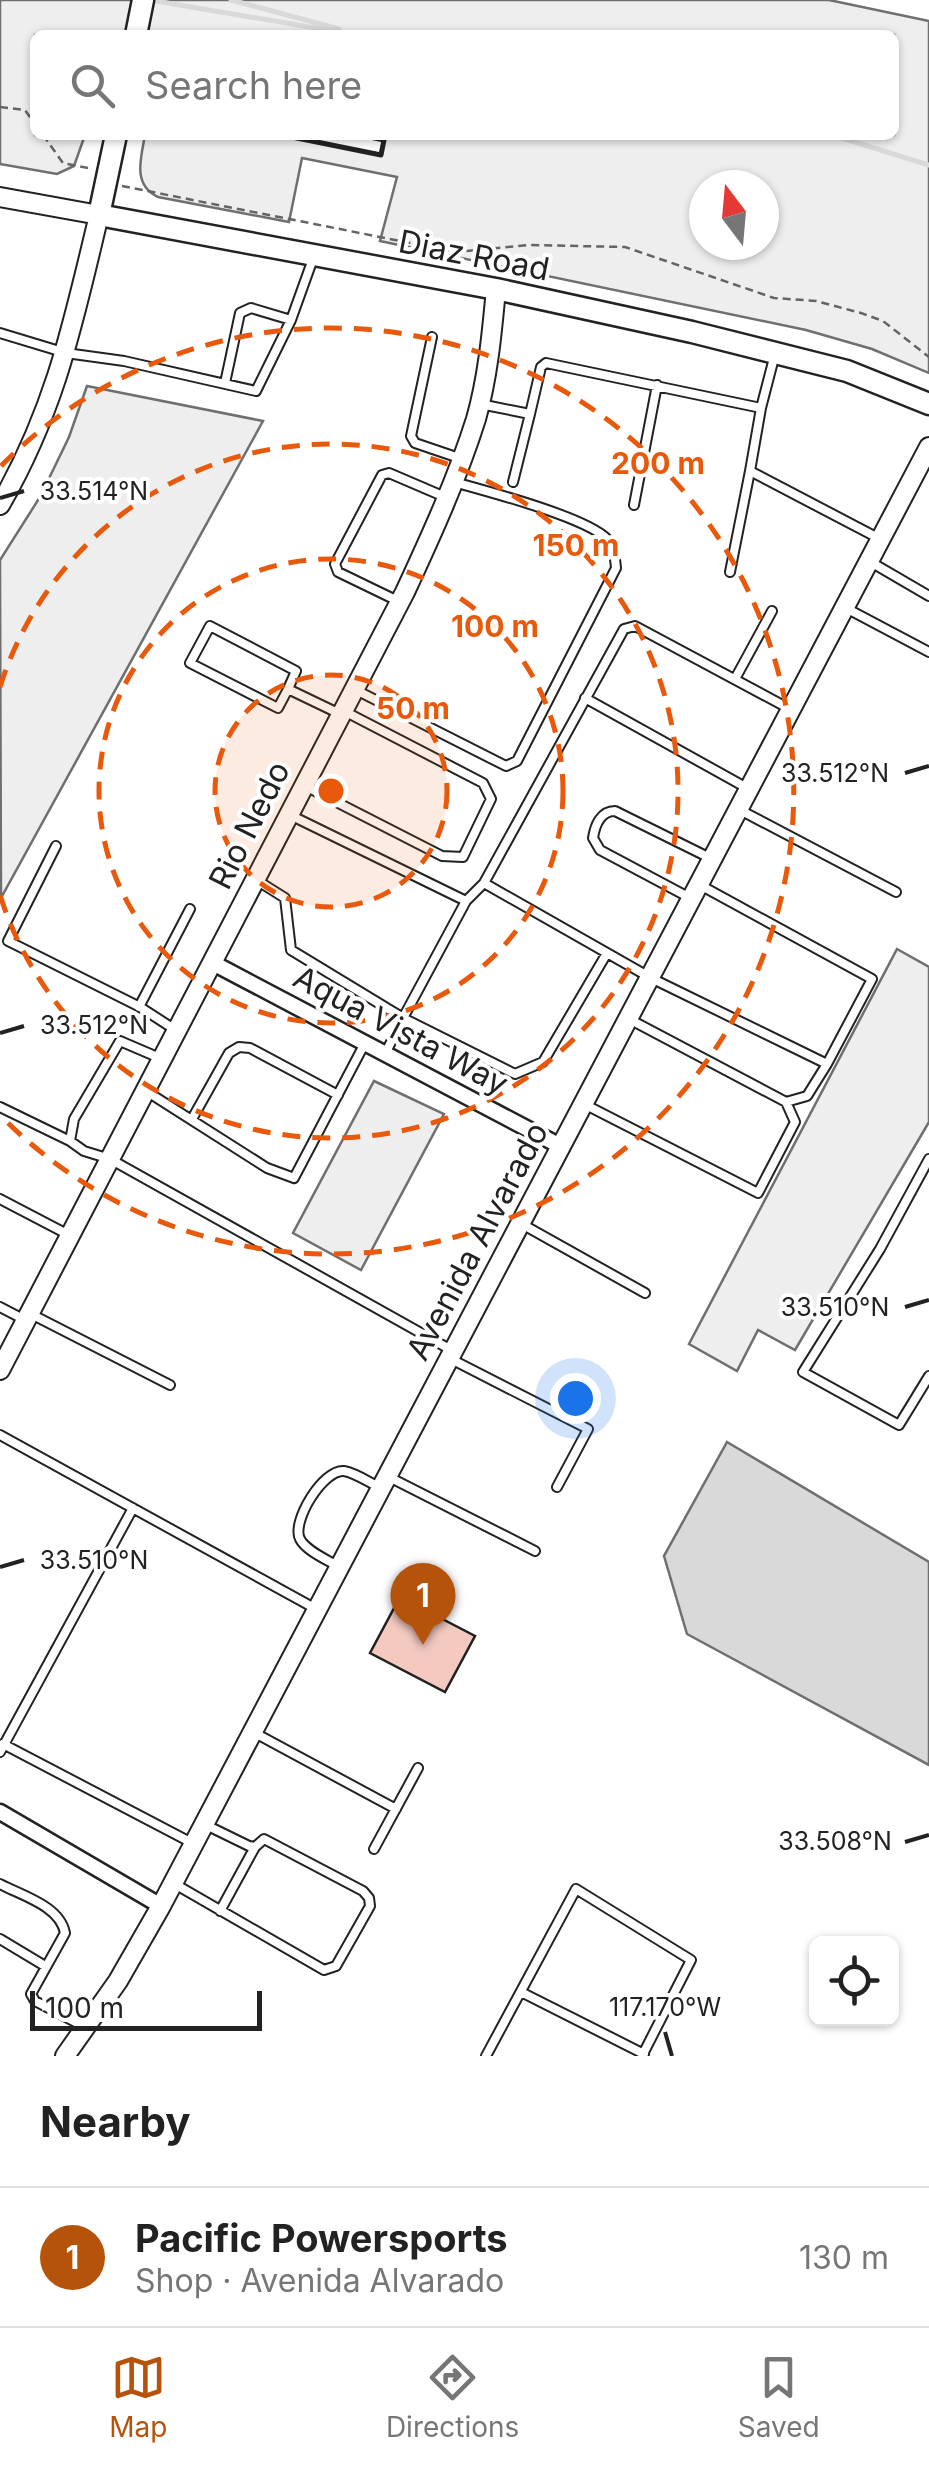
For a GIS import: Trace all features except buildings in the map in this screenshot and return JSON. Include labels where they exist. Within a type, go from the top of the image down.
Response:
[{"type":"main road","points":[[137,30],[143,0]]},
{"type":"main road","points":[[99,215],[115,140]]},
{"type":"main road","name":"Diaz Road","points":[[99,215],[496,288],[847,371],[929,404]]},
{"type":"street","name":"Diaz Road","points":[[0,197],[99,215]]},
{"type":"street","points":[[0,505],[37,436],[66,354],[99,215]]},
{"type":"street","name":"Rio Nedo","points":[[0,1370],[400,602],[451,490],[479,404],[496,288]]},
{"type":"street","name":"Avenida Alvarado","points":[[66,2056],[162,1906],[929,447]]},
{"type":"street","name":"Aqua Vista Way","points":[[213,963],[562,1147]]},
{"type":"street","points":[[0,1812],[162,1906]]},
{"type":"lane","points":[[0,334],[66,354],[124,362],[256,391],[291,320],[314,256]]},
{"type":"lane","points":[[225,383],[240,313],[251,308],[291,320]]},
{"type":"lane","points":[[432,337],[411,436],[415,443],[462,459]]},
{"type":"lane","points":[[730,572],[761,408],[776,353]]},
{"type":"lane","points":[[514,482],[541,367],[546,363],[761,408]]},
{"type":"lane","points":[[634,505],[657,385]]},
{"type":"lane","points":[[479,404],[530,414]]},
{"type":"lane","points":[[750,472],[880,539]]},
{"type":"lane","points":[[354,688],[506,766],[517,761],[616,568],[615,553],[598,532],[528,503],[451,490],[389,473],[382,475],[335,564],[338,572],[400,602]]},
{"type":"lane","points":[[869,561],[929,596]]},
{"type":"lane","points":[[844,608],[929,652]]},
{"type":"lane","points":[[735,680],[772,611]]},
{"type":"lane","points":[[210,626],[296,671],[288,689],[278,708],[190,663],[210,626]]},
{"type":"lane","points":[[386,1052],[466,901],[484,883],[621,632],[635,626],[791,710]]},
{"type":"lane","points":[[288,689],[483,783],[491,799],[463,856],[442,856],[303,785]]},
{"type":"lane","points":[[585,698],[749,789]]},
{"type":"lane","points":[[739,810],[896,892]]},
{"type":"lane","points":[[712,860],[615,811],[606,812],[593,838],[600,850],[696,892],[872,979],[808,1096],[786,1102]]},
{"type":"lane","points":[[288,814],[466,901]]},
{"type":"lane","points":[[56,846],[8,941],[139,1006],[177,1031]]},
{"type":"lane","points":[[255,879],[285,898],[290,950],[403,1018],[516,1074],[543,1062],[607,952]]},
{"type":"lane","points":[[484,883],[650,978],[827,1064]]},
{"type":"lane","points":[[139,1006],[190,909]]},
{"type":"lane","points":[[584,1104],[758,1192],[795,1122],[786,1102],[629,1020]]},
{"type":"lane","points":[[70,1141],[74,1119],[120,1041],[162,1059]]},
{"type":"lane","points":[[146,1091],[267,1168],[294,1178],[366,1042]]},
{"type":"lane","points":[[192,1120],[229,1053],[239,1048],[250,1048],[338,1095]]},
{"type":"lane","points":[[0,1107],[84,1151],[110,1159],[588,1430],[558,1487]]},
{"type":"lane","points":[[929,1159],[880,1250],[803,1372],[898,1425],[929,1376]]},
{"type":"lane","points":[[0,1200],[69,1236]]},
{"type":"lane","points":[[520,1223],[645,1293]]},
{"type":"lane","points":[[0,1307],[27,1316],[170,1385]]},
{"type":"lane","points":[[0,1435],[317,1610]]},
{"type":"lane","points":[[340,1567],[299,1538],[298,1526],[320,1481],[332,1472],[345,1471],[384,1482],[536,1551]]},
{"type":"lane","points":[[133,1508],[1,1746],[194,1844]]},
{"type":"lane","points":[[253,1732],[396,1809]]},
{"type":"lane","points":[[374,1849],[418,1768]]},
{"type":"lane","points":[[204,1824],[254,1846]]},
{"type":"lane","points":[[174,1883],[220,1911],[324,1970],[336,1966],[370,1906],[370,1898],[264,1839],[254,1846],[220,1911]]},
{"type":"lane","points":[[0,1884],[56,1913],[63,1921],[66,1933],[32,1988],[34,2001],[87,2028]]},
{"type":"lane","points":[[486,2056],[576,1889],[691,1960],[644,2055],[521,1992]]},
{"type":"lane","points":[[0,1939],[45,1966]]},
{"type":"path","points":[[0,107],[25,110],[30,117]]},
{"type":"path","points":[[47,140],[63,163],[109,177],[456,252],[528,245],[625,247],[774,298],[816,301],[861,312],[883,322],[929,357]]},
{"type":"shaded area","points":[[0,0],[829,0],[929,21],[929,373],[872,349],[806,330],[380,241],[397,177],[302,158],[289,222],[158,197],[144,185],[140,170],[144,140],[308,140],[380,154],[384,140],[899,140],[899,30],[30,30],[30,140],[83,140],[74,166],[57,174],[0,164]]},
{"type":"shaded area","points":[[87,386],[263,421],[1,898],[0,560],[40,497],[69,437]]},
{"type":"shaded area","points":[[897,949],[929,967],[929,1122],[795,1350],[758,1330],[737,1371],[689,1344]]},
{"type":"shaded area","points":[[374,1081],[444,1114],[361,1270],[293,1233]]},
{"type":"shaded area","points":[[727,1442],[929,1562],[929,1765],[687,1634],[664,1556]]},
{"type":"waterway","points":[[150,0],[327,30]]},
{"type":"waterway","points":[[231,0],[339,29]]},
{"type":"waterway","points":[[848,140],[929,165]]},
{"type":"wall","points":[[307,140],[381,155],[384,140]]},
{"type":"place","name":"Pacific Powersports","points":[[423,1645]]}]
